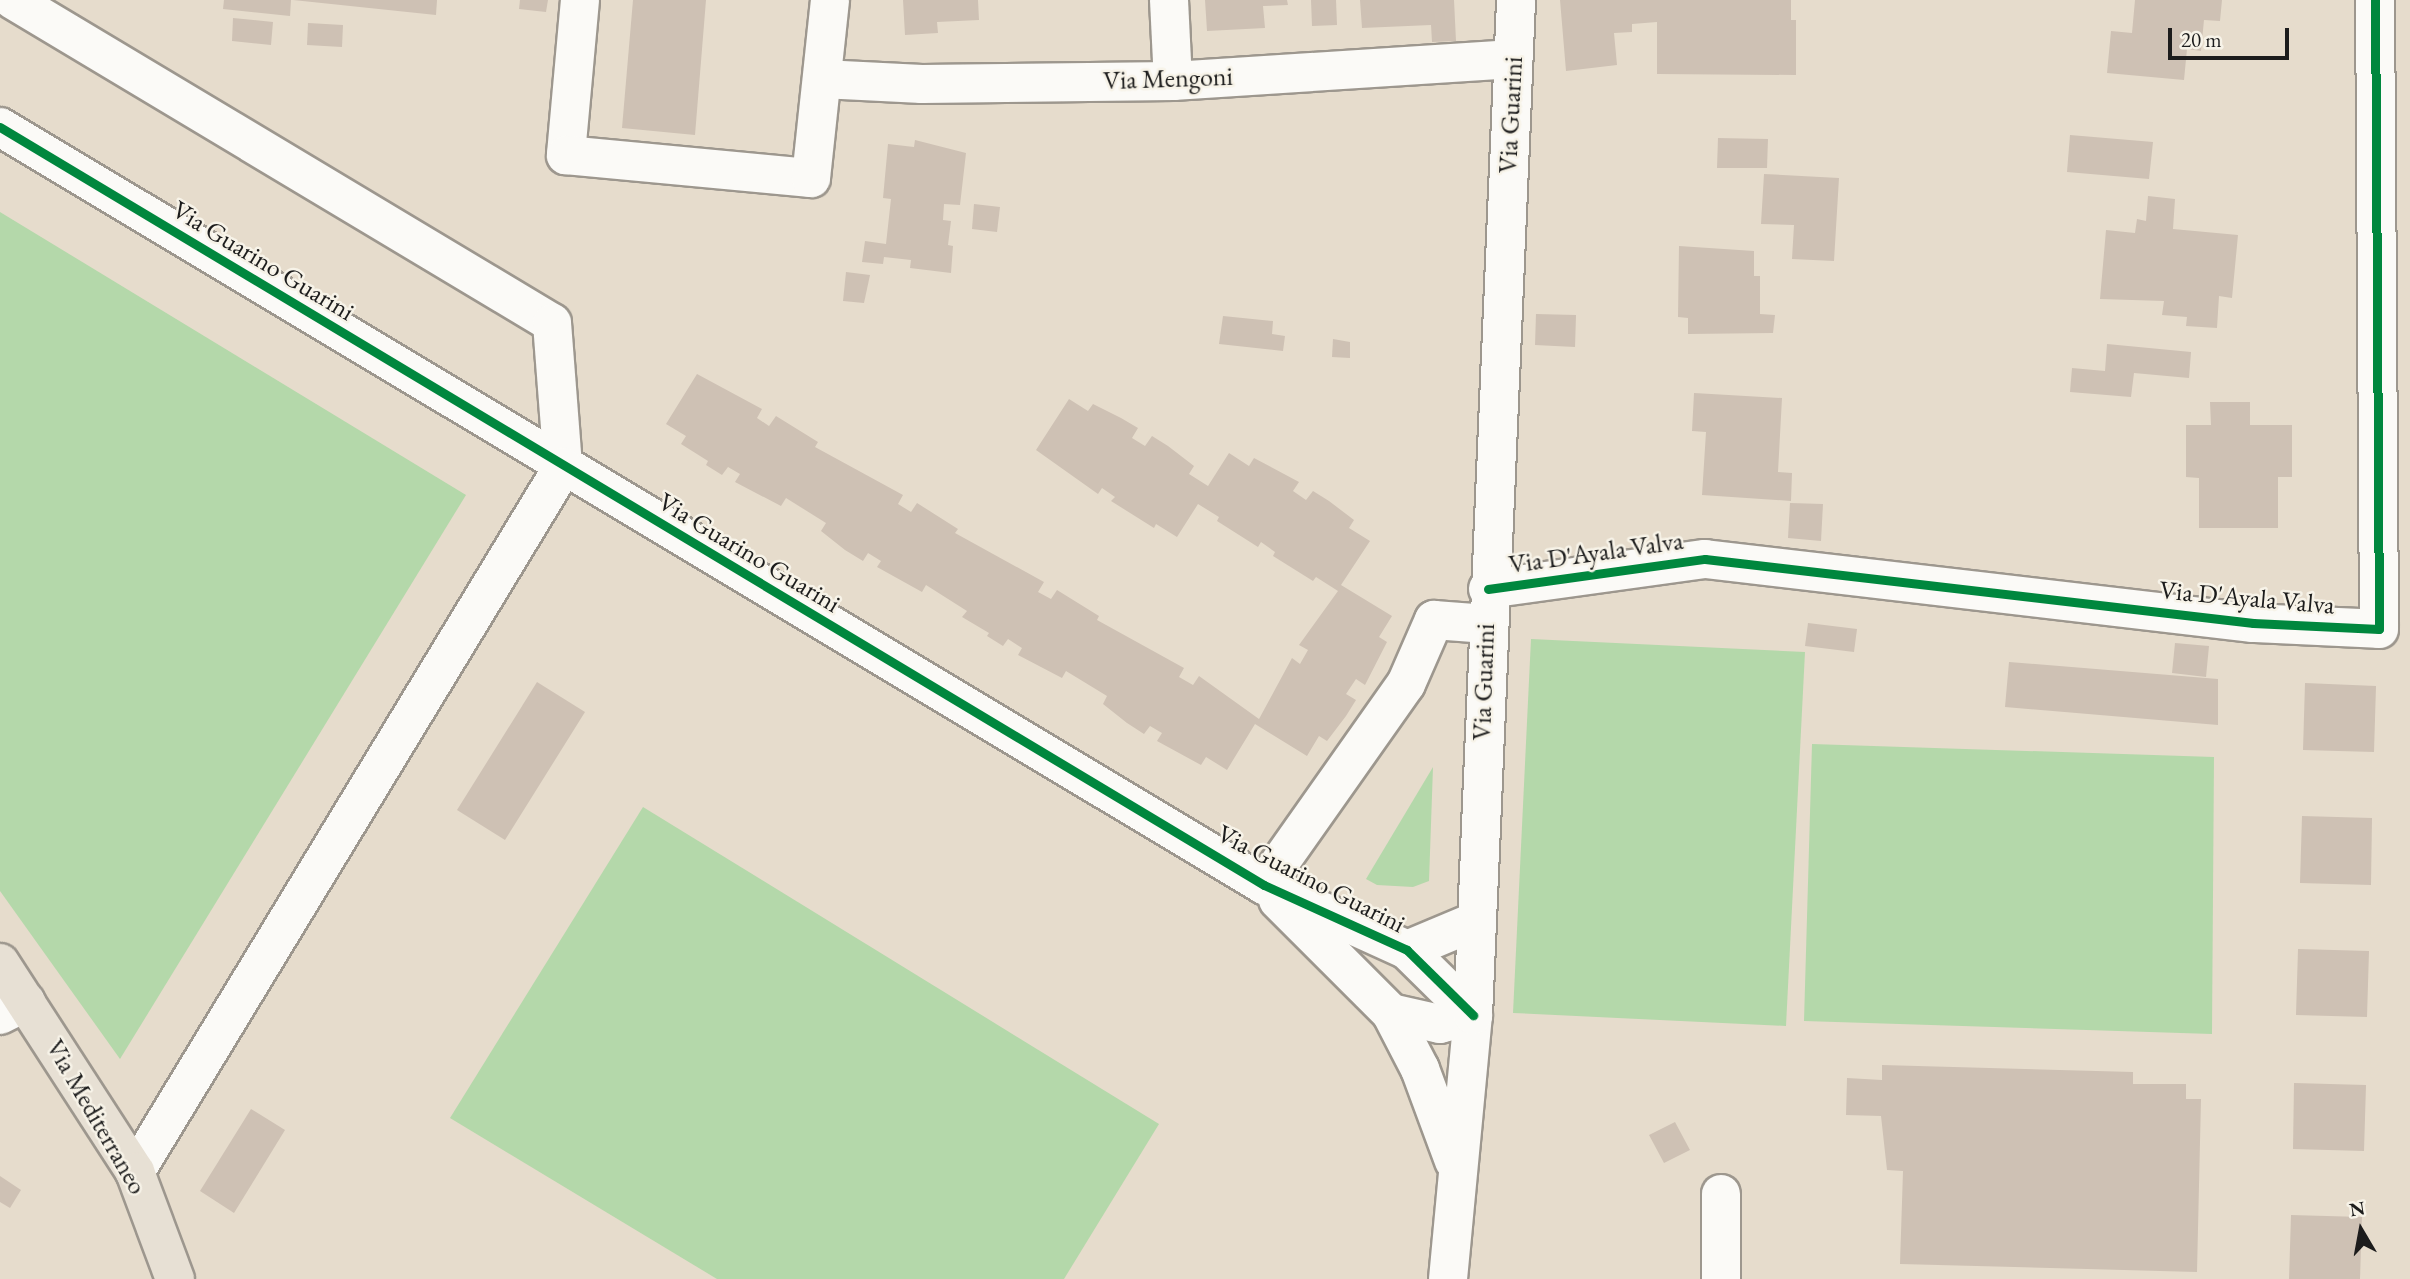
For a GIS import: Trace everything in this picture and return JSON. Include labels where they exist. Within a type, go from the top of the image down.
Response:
[{"type":"main road","name":"Via Mediterraneo","points":[[0,963],[13,1008],[135,1172],[175,1279]]},
{"type":"street","points":[[13,0],[552,323],[563,467],[135,1172]]},
{"type":"street","points":[[580,0],[566,155],[811,178],[830,0]]},
{"type":"street","points":[[1169,0],[1173,81]]},
{"type":"street","name":"Via Guarini","points":[[1448,1279],[1472,1015],[1487,607],[1516,0]]},
{"type":"street","name":"Via D'Ayala Valva","points":[[1487,607],[1705,559],[2253,623],[2379,629],[2375,0]]},
{"type":"street","name":"Via Mengoni","points":[[822,79],[922,84],[1173,81],[1513,59]]},
{"type":"street","name":"Via Guarino Guarini","points":[[0,127],[1264,885],[1407,950],[1472,1015]]},
{"type":"street","points":[[1264,885],[1406,684],[1434,620],[1487,607]]},
{"type":"street","name":"Via Guarino Guarini","points":[[1264,885],[1391,1013],[1420,1069],[1457,1170]]},
{"type":"street","name":"Via Guarino Guarini","points":[[1407,950],[1476,921]]},
{"type":"street","points":[[1391,1013],[1440,1024],[1472,1015]]},
{"type":"street","points":[[1721,1194],[1721,1279]]},
{"type":"green space","points":[[0,212],[466,495],[120,1059],[0,891]]},
{"type":"green space","points":[[1531,639],[1805,652],[1786,1026],[1513,1013]]},
{"type":"green space","points":[[1812,744],[2214,757],[2212,1034],[1804,1021]]},
{"type":"green space","points":[[1433,767],[1429,881],[1413,887],[1377,885],[1366,879]]},
{"type":"green space","points":[[643,807],[1159,1124],[1064,1279],[717,1279],[450,1118]]},
{"type":"building","points":[[224,0],[291,0],[290,16],[223,9]]},
{"type":"building","points":[[293,0],[437,0],[436,15]]},
{"type":"building","points":[[520,0],[548,0],[546,12],[519,9]]},
{"type":"building","points":[[633,0],[706,0],[695,135],[622,128]]},
{"type":"building","points":[[903,0],[978,0],[979,20],[937,22],[938,33],[905,35]]},
{"type":"building","points":[[1205,0],[1287,0],[1288,5],[1263,6],[1265,28],[1207,31]]},
{"type":"building","points":[[1311,0],[1336,0],[1337,25],[1312,26]]},
{"type":"building","points":[[1360,0],[1454,0],[1456,41],[1432,42],[1431,25],[1362,28]]},
{"type":"building","points":[[1560,0],[1791,0],[1791,20],[1796,20],[1796,75],[1657,74],[1657,22],[1632,24],[1632,32],[1614,33],[1617,65],[1566,71]]},
{"type":"building","points":[[2135,0],[2222,0],[2220,21],[2204,20],[2201,51],[2187,49],[2184,80],[2107,73],[2111,31],[2132,33]]},
{"type":"building","points":[[233,18],[273,22],[271,45],[232,41]]},
{"type":"building","points":[[308,23],[343,25],[342,47],[307,45]]},
{"type":"building","points":[[2070,135],[2153,142],[2149,179],[2067,172]]},
{"type":"building","points":[[1718,138],[1768,139],[1767,168],[1717,168]]},
{"type":"building","points":[[915,140],[966,153],[960,205],[944,204],[943,220],[951,221],[948,245],[953,246],[951,273],[910,268],[911,260],[884,257],[883,264],[862,262],[865,241],[886,244],[891,199],[883,198],[888,144],[914,147]]},
{"type":"building","points":[[1764,174],[1839,178],[1834,261],[1792,259],[1794,225],[1761,224]]},
{"type":"building","points":[[2148,196],[2175,199],[2173,229],[2238,235],[2232,298],[2219,296],[2217,328],[2186,326],[2187,317],[2162,315],[2164,301],[2100,299],[2106,230],[2135,233],[2137,219],[2146,221]]},
{"type":"building","points":[[974,204],[1000,207],[997,232],[972,229]]},
{"type":"building","points":[[1679,246],[1754,251],[1754,276],[1760,276],[1760,314],[1775,315],[1773,333],[1688,334],[1688,318],[1678,317]]},
{"type":"building","points":[[846,272],[870,275],[864,303],[843,301]]},
{"type":"building","points":[[1536,314],[1576,315],[1575,347],[1535,345]]},
{"type":"building","points":[[1223,316],[1273,321],[1272,334],[1285,336],[1283,351],[1219,344]]},
{"type":"building","points":[[1333,339],[1350,342],[1350,358],[1332,357]]},
{"type":"building","points":[[2107,344],[2191,352],[2189,378],[2134,373],[2131,397],[2070,392],[2072,368],[2105,371]]},
{"type":"building","points":[[697,374],[762,409],[757,418],[769,426],[776,416],[818,442],[815,447],[903,495],[898,504],[911,512],[917,503],[958,529],[955,533],[1044,582],[1038,592],[1051,599],[1057,590],[1099,616],[1097,620],[1184,668],[1179,677],[1193,685],[1199,676],[1259,719],[1292,658],[1300,664],[1308,650],[1299,645],[1338,591],[1316,577],[1313,581],[1273,556],[1275,552],[1261,542],[1258,547],[1217,521],[1219,517],[1198,504],[1177,537],[1156,524],[1154,528],[1111,501],[1115,497],[1102,488],[1098,494],[1036,450],[1069,399],[1088,411],[1093,404],[1138,428],[1132,438],[1145,446],[1152,436],[1168,446],[1194,466],[1189,474],[1208,486],[1229,453],[1249,466],[1254,458],[1299,482],[1293,491],[1306,500],[1313,491],[1329,501],[1354,520],[1349,528],[1370,541],[1341,585],[1392,616],[1379,637],[1387,642],[1365,685],[1356,679],[1346,694],[1356,700],[1346,716],[1327,741],[1319,736],[1307,756],[1255,724],[1227,770],[1206,757],[1201,765],[1157,741],[1162,733],[1150,726],[1144,734],[1127,723],[1103,704],[1107,696],[1066,671],[1062,678],[1018,655],[1022,648],[1008,639],[1003,646],[987,636],[989,633],[962,617],[967,611],[926,585],[922,592],[877,567],[881,561],[868,553],[863,561],[845,550],[821,531],[826,523],[786,498],[781,506],[735,482],[740,474],[728,467],[722,475],[706,465],[708,461],[681,444],[686,436],[666,424]]},
{"type":"building","points":[[1694,393],[1782,398],[1778,472],[1792,473],[1791,501],[1702,495],[1706,432],[1692,431]]},
{"type":"building","points":[[2210,402],[2250,402],[2250,425],[2292,425],[2292,477],[2278,477],[2278,528],[2199,528],[2199,478],[2186,477],[2186,425],[2211,425]]},
{"type":"building","points":[[1790,503],[1823,504],[1821,541],[1788,538]]},
{"type":"building","points":[[1808,623],[1857,629],[1854,652],[1805,646]]},
{"type":"building","points":[[2175,643],[2209,646],[2206,677],[2172,673]]},
{"type":"building","points":[[2009,662],[2218,679],[2218,725],[2005,707]]},
{"type":"building","points":[[537,682],[585,712],[505,840],[457,810]]},
{"type":"building","points":[[2305,683],[2376,686],[2374,752],[2303,750]]},
{"type":"building","points":[[2302,816],[2372,818],[2371,885],[2300,883]]},
{"type":"building","points":[[2298,949],[2369,951],[2367,1017],[2296,1015]]},
{"type":"building","points":[[1882,1065],[2133,1072],[2133,1084],[2186,1084],[2186,1099],[2201,1099],[2197,1272],[1900,1264],[1903,1171],[1887,1170],[1881,1116],[1846,1115],[1847,1078],[1882,1080]]},
{"type":"building","points":[[2294,1083],[2366,1085],[2364,1151],[2293,1149]]},
{"type":"building","points":[[251,1109],[285,1130],[234,1213],[200,1191]]},
{"type":"building","points":[[1675,1122],[1690,1150],[1664,1163],[1649,1135]]},
{"type":"building","points":[[0,1176],[21,1190],[10,1208],[0,1202]]},
{"type":"building","points":[[2291,1215],[2362,1217],[2360,1279],[2289,1279]]},
{"type":"cycle path","points":[[1488,589],[1705,559],[2253,623],[2379,629],[2375,0]]},
{"type":"cycle path","points":[[0,127],[1264,885],[1407,950],[1473,1015]]}]
